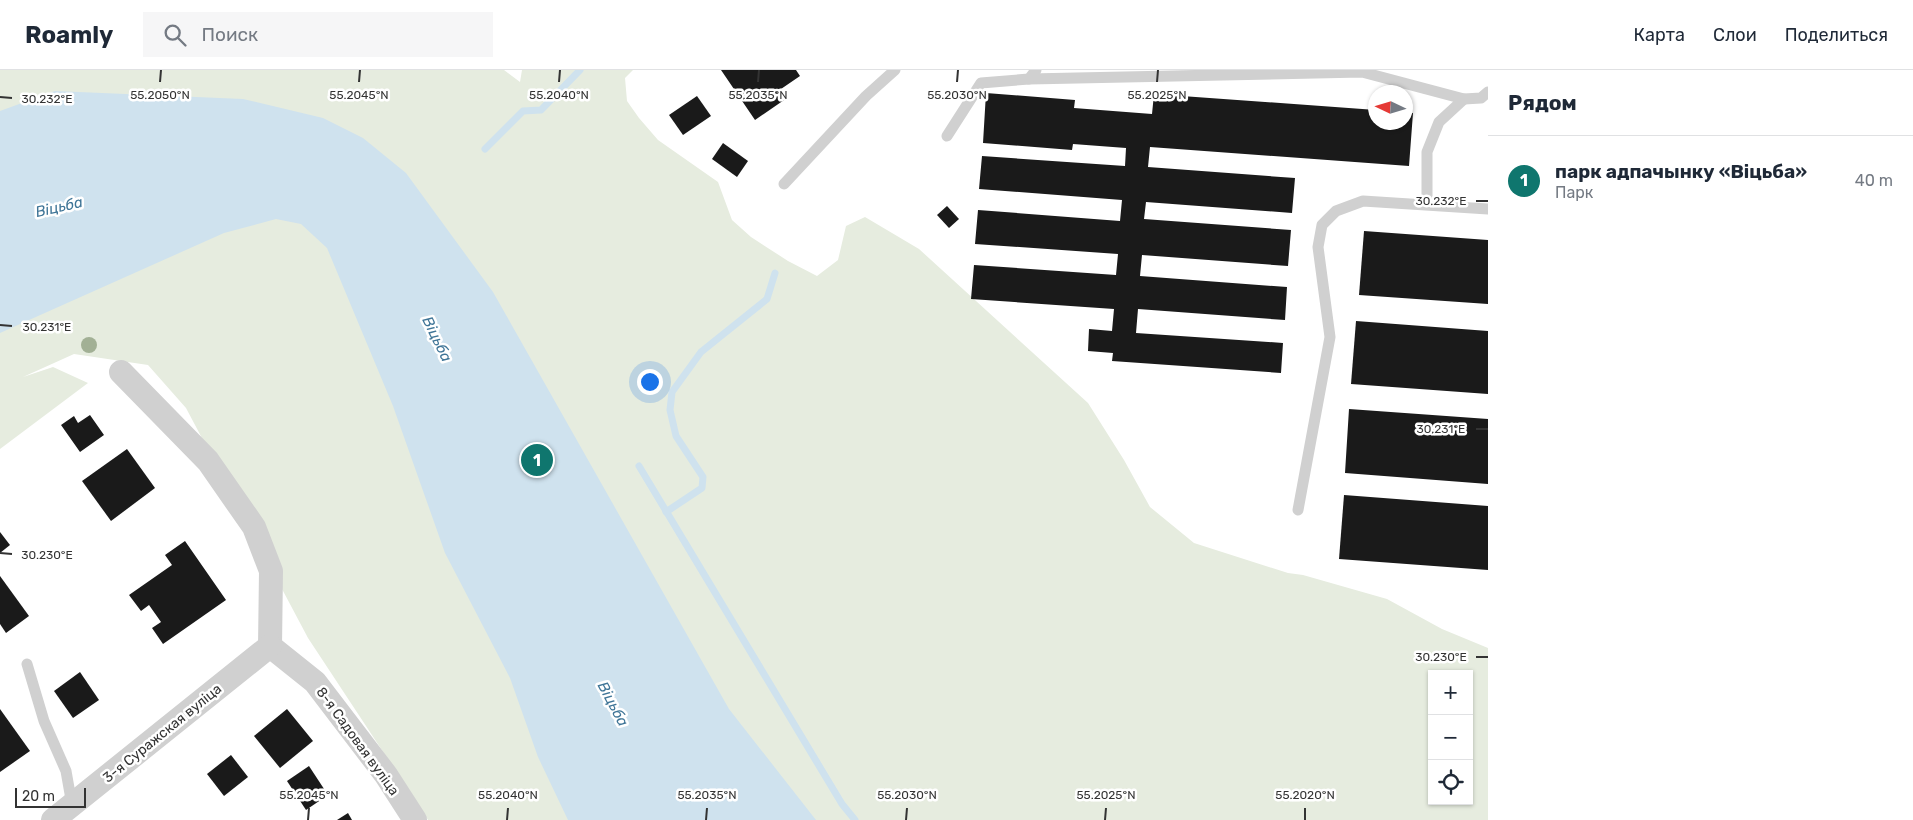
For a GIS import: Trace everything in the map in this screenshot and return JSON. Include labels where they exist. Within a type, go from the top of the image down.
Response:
[{"type":"street","points":[[121,372],[208,461],[254,527],[271,571],[270,646]]},
{"type":"street","name":"3-я Суражская вуліца","points":[[53,820],[270,646]]},
{"type":"street","name":"8-я Садовая вуліца","points":[[270,646],[315,682],[386,775],[415,820]]},
{"type":"lane","points":[[784,184],[866,96],[895,70]]},
{"type":"lane","points":[[947,136],[981,83],[1032,74],[1362,72],[1464,99],[1481,98],[1488,92]]},
{"type":"lane","points":[[1427,204],[1427,152],[1440,122],[1464,99]]},
{"type":"lane","points":[[1298,510],[1330,337],[1318,247],[1322,225],[1336,211],[1363,201],[1488,209]]},
{"type":"lane","points":[[27,664],[44,721],[66,772],[72,805]]},
{"type":"shaded area","points":[[0,70],[504,70],[520,82],[522,70],[633,70],[625,78],[627,101],[639,118],[658,140],[718,182],[732,220],[751,237],[788,261],[817,276],[838,260],[846,226],[865,217],[919,249],[1088,403],[1124,460],[1150,507],[1194,543],[1288,573],[1303,575],[1387,599],[1442,629],[1488,648],[1488,820],[428,820],[308,638],[186,408],[148,365],[74,354],[23,377],[53,367],[88,383],[0,449]]},
{"type":"water","name":"Віцьба","points":[[55,91],[243,99],[323,118],[363,138],[406,173],[493,292],[729,709],[816,820],[568,820],[538,757],[510,678],[445,553],[393,406],[327,248],[301,224],[276,219],[224,233],[0,333],[0,111]]},
{"type":"building","points":[[721,70],[796,70],[800,76],[781,89],[787,98],[755,120]]},
{"type":"building","points":[[986,93],[1075,100],[1074,108],[1152,114],[1154,94],[1368,109],[1368,130],[1412,130],[1409,166],[1150,147],[1148,167],[1295,178],[1292,213],[1146,202],[1144,219],[1291,230],[1288,266],[1142,255],[1140,276],[1287,287],[1285,320],[1138,309],[1136,333],[1283,343],[1281,373],[1112,361],[1113,353],[1088,351],[1089,329],[1112,331],[1114,309],[971,299],[974,265],[1116,275],[1118,254],[975,244],[978,210],[1120,221],[1122,200],[979,189],[982,156],[1125,166],[1126,148],[1073,144],[1072,150],[983,143]]},
{"type":"building","points":[[697,96],[711,116],[683,135],[669,115]]},
{"type":"building","points":[[723,143],[748,161],[737,177],[712,159]]},
{"type":"building","points":[[947,206],[959,219],[949,228],[937,215]]},
{"type":"building","points":[[1364,231],[1488,240],[1488,304],[1359,295]]},
{"type":"building","points":[[1356,321],[1488,331],[1488,394],[1351,384]]},
{"type":"building","points":[[1349,409],[1488,419],[1488,484],[1345,473]]},
{"type":"building","points":[[90,415],[104,435],[80,452],[61,425],[74,416],[78,423]]},
{"type":"building","points":[[127,449],[155,488],[111,521],[82,481]]},
{"type":"building","points":[[1344,495],[1488,506],[1488,570],[1339,559]]},
{"type":"building","points":[[0,532],[10,545],[0,553]]},
{"type":"building","points":[[185,541],[226,600],[163,644],[152,628],[161,622],[149,605],[141,611],[129,595],[172,565],[165,555]]},
{"type":"building","points":[[0,576],[29,616],[6,633],[0,624]]},
{"type":"building","points":[[80,672],[99,700],[73,718],[54,691]]},
{"type":"building","points":[[0,709],[30,751],[0,772]]},
{"type":"building","points":[[287,709],[313,741],[280,768],[254,736]]},
{"type":"building","points":[[231,755],[248,777],[224,796],[207,774]]},
{"type":"building","points":[[309,766],[328,795],[306,810],[287,781]]},
{"type":"building","points":[[348,813],[352,820],[337,820]]},
{"type":"waterway","points":[[485,149],[523,111],[541,110],[580,70]]},
{"type":"waterway","points":[[666,512],[702,488],[703,477],[676,436],[670,410],[672,392],[701,352],[767,299],[775,273]]},
{"type":"waterway","points":[[639,466],[842,804],[855,820]]},
{"type":"place","name":"парк адпачынку «Віцьба»","points":[[537,460]]}]
